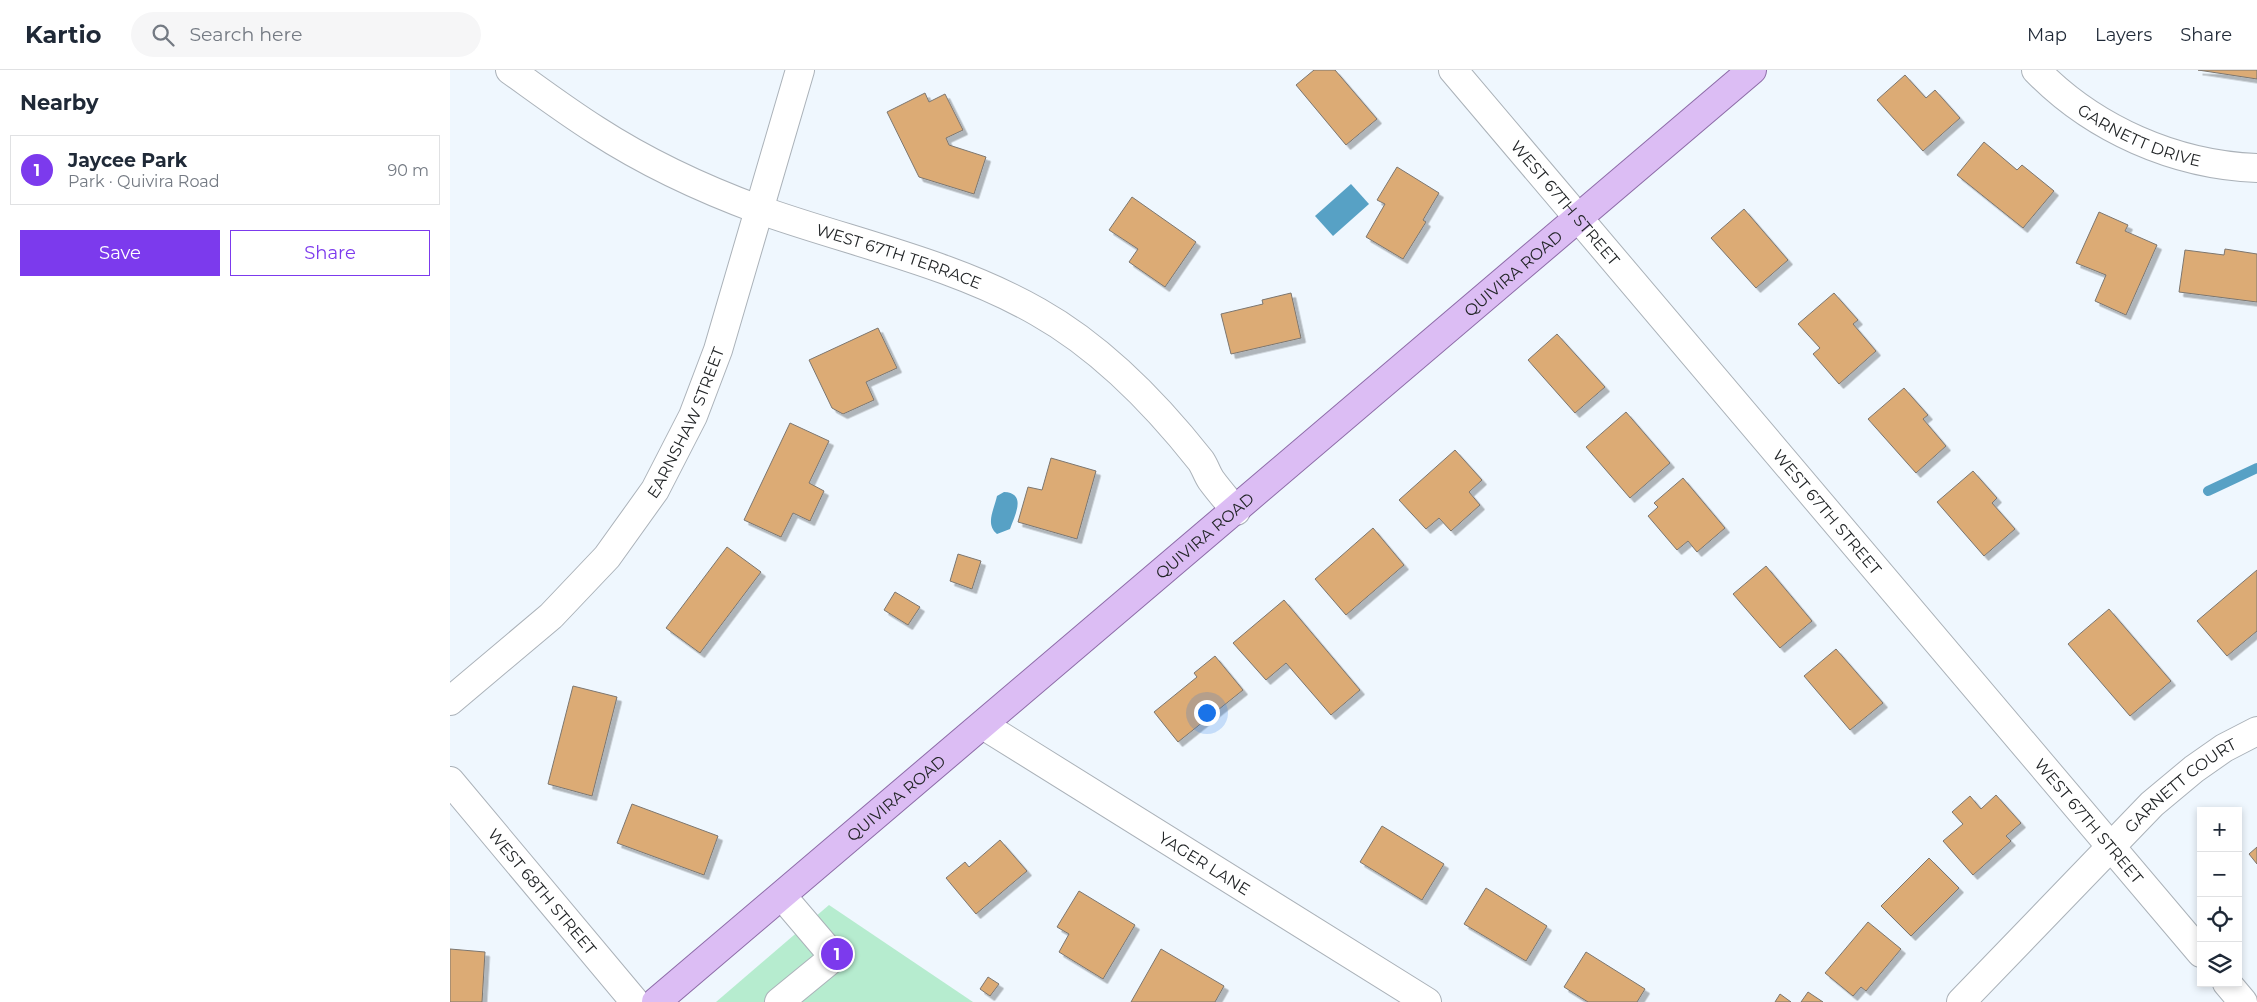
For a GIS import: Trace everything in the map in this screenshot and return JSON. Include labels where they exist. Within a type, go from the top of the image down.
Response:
[{"type":"main road","name":"QUIVIRA ROAD","points":[[656,1002],[1236,511],[1752,70]]},
{"type":"street","name":"WEST 67TH TERRACE","points":[[510,70],[596,131],[689,181],[759,209],[839,237],[945,269],[976,281],[1039,312],[1092,349],[1145,396],[1202,464],[1210,479],[1236,511]]},
{"type":"street","name":"EARNSHAW STREET","points":[[450,702],[557,609],[607,556],[655,490],[693,416],[718,350],[800,70]]},
{"type":"street","name":"WEST 67TH STREET","points":[[1453,70],[2110,848],[2197,948]]},
{"type":"street","name":"GARNETT DRIVE","points":[[2036,70],[2050,85],[2079,108],[2126,136],[2183,158],[2257,168]]},
{"type":"street","name":"YAGER LANE","points":[[983,725],[1411,998]]},
{"type":"street","name":"GARNETT COURT","points":[[1961,1002],[2152,804],[2194,769],[2224,748],[2257,731]]},
{"type":"street","name":"WEST 68TH STREET","points":[[450,781],[636,1002]]},
{"type":"street","points":[[780,1002],[834,957],[782,896]]},
{"type":"street","points":[[2230,987],[2243,1002]]},
{"type":"green space","points":[[829,905],[973,1002],[716,1002]]},
{"type":"water","points":[[1351,184],[1369,204],[1333,236],[1315,216]]},
{"type":"water","points":[[1004,492],[1015,496],[1018,506],[1010,529],[997,534],[993,530],[991,517],[997,496]]},
{"type":"building","points":[[1314,70],[1335,70],[1377,119],[1346,145],[1296,85]]},
{"type":"building","points":[[2198,70],[2257,70],[2257,79]]},
{"type":"building","points":[[1905,75],[1926,98],[1935,90],[1960,118],[1923,151],[1877,100]]},
{"type":"building","points":[[925,93],[929,102],[945,94],[963,130],[946,138],[949,145],[986,157],[974,194],[919,177],[887,112]]},
{"type":"building","points":[[1984,142],[2017,170],[2022,165],[2054,191],[2023,228],[1957,175]]},
{"type":"building","points":[[1397,167],[1439,193],[1423,220],[1426,222],[1403,259],[1366,237],[1385,204],[1377,200]]},
{"type":"building","points":[[1132,197],[1196,242],[1165,287],[1129,262],[1138,249],[1109,230]]},
{"type":"building","points":[[1744,209],[1788,260],[1756,288],[1711,238]]},
{"type":"building","points":[[2099,212],[2128,225],[2125,231],[2157,245],[2126,315],[2095,301],[2106,275],[2076,263]]},
{"type":"building","points":[[2225,249],[2257,254],[2257,302],[2179,292],[2185,250],[2224,255]]},
{"type":"building","points":[[1291,293],[1301,338],[1231,354],[1221,314],[1263,304],[1262,300]]},
{"type":"building","points":[[1834,293],[1858,320],[1853,324],[1876,351],[1839,384],[1813,354],[1820,348],[1798,324]]},
{"type":"building","points":[[878,328],[897,368],[866,382],[874,400],[843,414],[832,408],[809,360]]},
{"type":"building","points":[[1557,334],[1605,387],[1575,413],[1528,360]]},
{"type":"building","points":[[1904,388],[1928,415],[1923,419],[1946,446],[1916,473],[1868,419]]},
{"type":"building","points":[[1626,412],[1670,463],[1630,498],[1586,447]]},
{"type":"building","points":[[790,423],[829,441],[809,483],[824,491],[810,521],[793,513],[781,537],[744,520]]},
{"type":"building","points":[[1455,450],[1482,480],[1469,492],[1480,505],[1451,531],[1439,518],[1426,529],[1399,500]]},
{"type":"building","points":[[1051,458],[1096,471],[1077,539],[1018,522],[1028,487],[1042,490]]},
{"type":"building","points":[[1973,471],[1997,498],[1992,503],[2015,529],[1984,556],[1937,502]]},
{"type":"building","points":[[1683,478],[1725,528],[1697,552],[1688,541],[1677,550],[1648,516],[1658,507],[1654,503]]},
{"type":"building","points":[[1373,528],[1404,565],[1346,615],[1315,579]]},
{"type":"building","points":[[727,547],[761,572],[700,653],[666,628]]},
{"type":"building","points":[[958,554],[981,561],[972,589],[950,581]]},
{"type":"building","points":[[1766,566],[1812,621],[1780,648],[1733,594]]},
{"type":"building","points":[[2257,570],[2257,631],[2227,656],[2197,621]]},
{"type":"building","points":[[895,592],[920,607],[908,625],[884,610]]},
{"type":"building","points":[[1284,600],[1360,690],[1331,715],[1286,663],[1266,680],[1233,643]]},
{"type":"building","points":[[2109,609],[2171,681],[2130,716],[2068,644]]},
{"type":"building","points":[[1836,649],[1883,703],[1850,730],[1804,676]]},
{"type":"building","points":[[1215,656],[1243,690],[1178,742],[1154,712],[1197,677],[1194,673]]},
{"type":"building","points":[[573,686],[617,697],[592,796],[548,784]]},
{"type":"building","points":[[1996,795],[2021,823],[2006,836],[2011,841],[1973,875],[1943,841],[1963,824],[1952,812],[1970,796],[1981,809]]},
{"type":"building","points":[[632,804],[718,836],[704,875],[617,843]]},
{"type":"building","points":[[1382,826],[1444,864],[1422,900],[1360,862]]},
{"type":"building","points":[[1000,840],[1027,871],[976,914],[946,878],[965,862],[969,867]]},
{"type":"building","points":[[2257,847],[2257,864],[2249,854]]},
{"type":"building","points":[[1929,858],[1959,888],[1911,936],[1881,906]]},
{"type":"building","points":[[1486,888],[1547,926],[1526,961],[1464,924]]},
{"type":"building","points":[[1079,891],[1135,925],[1103,979],[1059,952],[1069,934],[1057,927]]},
{"type":"building","points":[[1868,922],[1901,949],[1866,991],[1861,987],[1853,996],[1825,973]]},
{"type":"building","points":[[450,949],[485,952],[482,1002],[450,1002]]},
{"type":"building","points":[[1161,949],[1224,986],[1215,1002],[1131,1002]]},
{"type":"building","points":[[1586,952],[1645,989],[1637,1002],[1588,1002],[1564,987]]},
{"type":"building","points":[[988,977],[999,984],[990,996],[980,989]]},
{"type":"building","points":[[1808,992],[1823,1002],[1801,1002]]},
{"type":"building","points":[[1780,994],[1791,1002],[1775,1002]]},
{"type":"waterway","points":[[2208,491],[2257,468]]},
{"type":"place","name":"Jaycee Park","points":[[837,954]]}]
